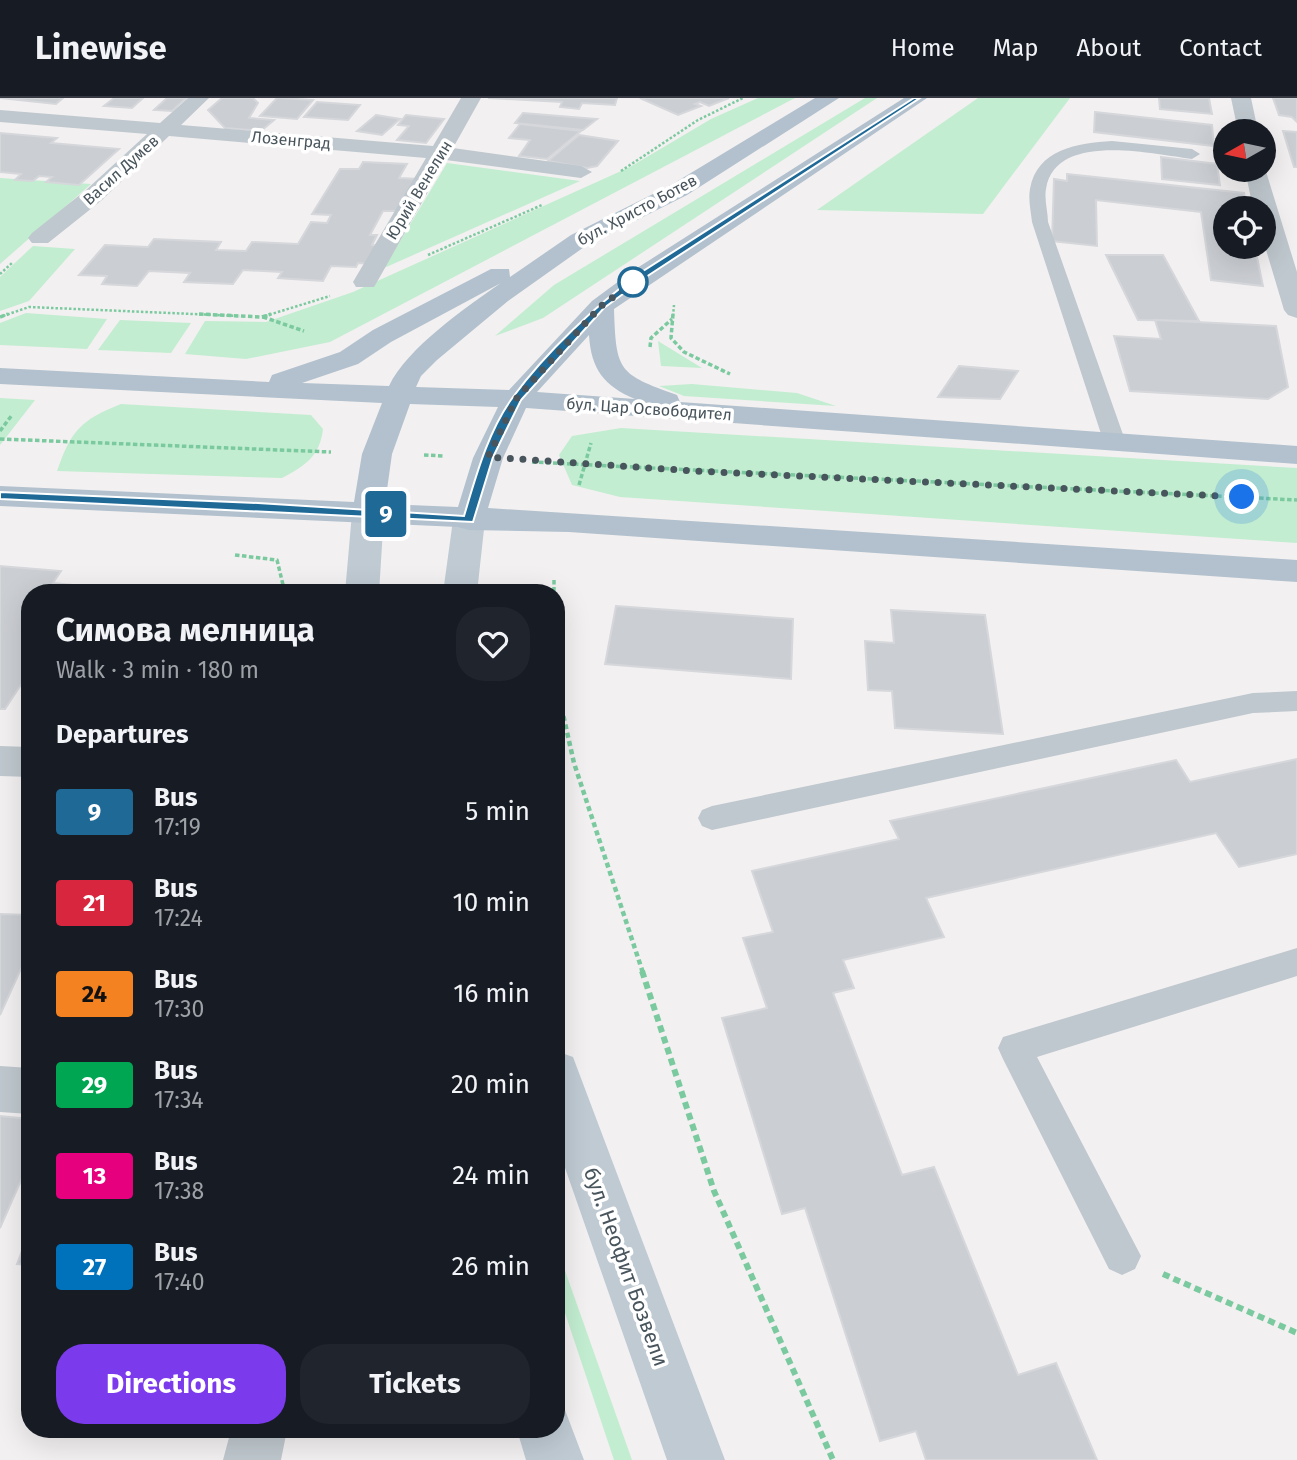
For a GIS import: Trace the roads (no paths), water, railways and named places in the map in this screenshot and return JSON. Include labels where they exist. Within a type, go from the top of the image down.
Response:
[{"type":"main road","name":"бул. Христо Ботев","points":[[399,395],[410,373],[457,329],[579,240],[679,190],[829,98]]},
{"type":"main road","points":[[461,584],[469,520],[488,457],[516,399],[601,306],[643,275],[916,98]]},
{"type":"main road","points":[[250,389],[321,370],[349,358],[382,336],[484,282],[579,240]]},
{"type":"main road","points":[[601,306],[604,358],[607,367],[626,387],[668,402],[765,418]]},
{"type":"main road","name":"бул. Цар Освободител","points":[[0,376],[516,399],[1297,455]]},
{"type":"main road","points":[[363,584],[368,513],[377,454],[399,395]]},
{"type":"main road","points":[[0,496],[569,523],[1297,571]]},
{"type":"main road","name":"бул. Неофит Бозвели","points":[[565,1098],[696,1460]]},
{"type":"main road","points":[[548,1438],[555,1460]]},
{"type":"street","name":"Васил Думев","points":[[40,238],[199,98]]},
{"type":"street","name":"Юрий Венелин","points":[[365,282],[442,153],[471,98]]},
{"type":"street","points":[[1241,98],[1245,119]]},
{"type":"street","name":"Лозенград","points":[[0,116],[442,153],[581,172]]},
{"type":"street","points":[[1259,182],[1264,208],[1297,310]]},
{"type":"street","points":[[0,761],[21,762]]},
{"type":"street","points":[[0,1089],[21,1090]]},
{"type":"street","points":[[252,1460],[257,1438]]},
{"type":"lane","points":[[1115,443],[1040,222],[1037,208],[1043,172],[1054,158],[1075,147],[1108,145],[1192,154]]},
{"type":"lane","points":[[712,818],[1253,704],[1297,701]]},
{"type":"lane","points":[[1122,1256],[1015,1048],[1297,962]]}]
